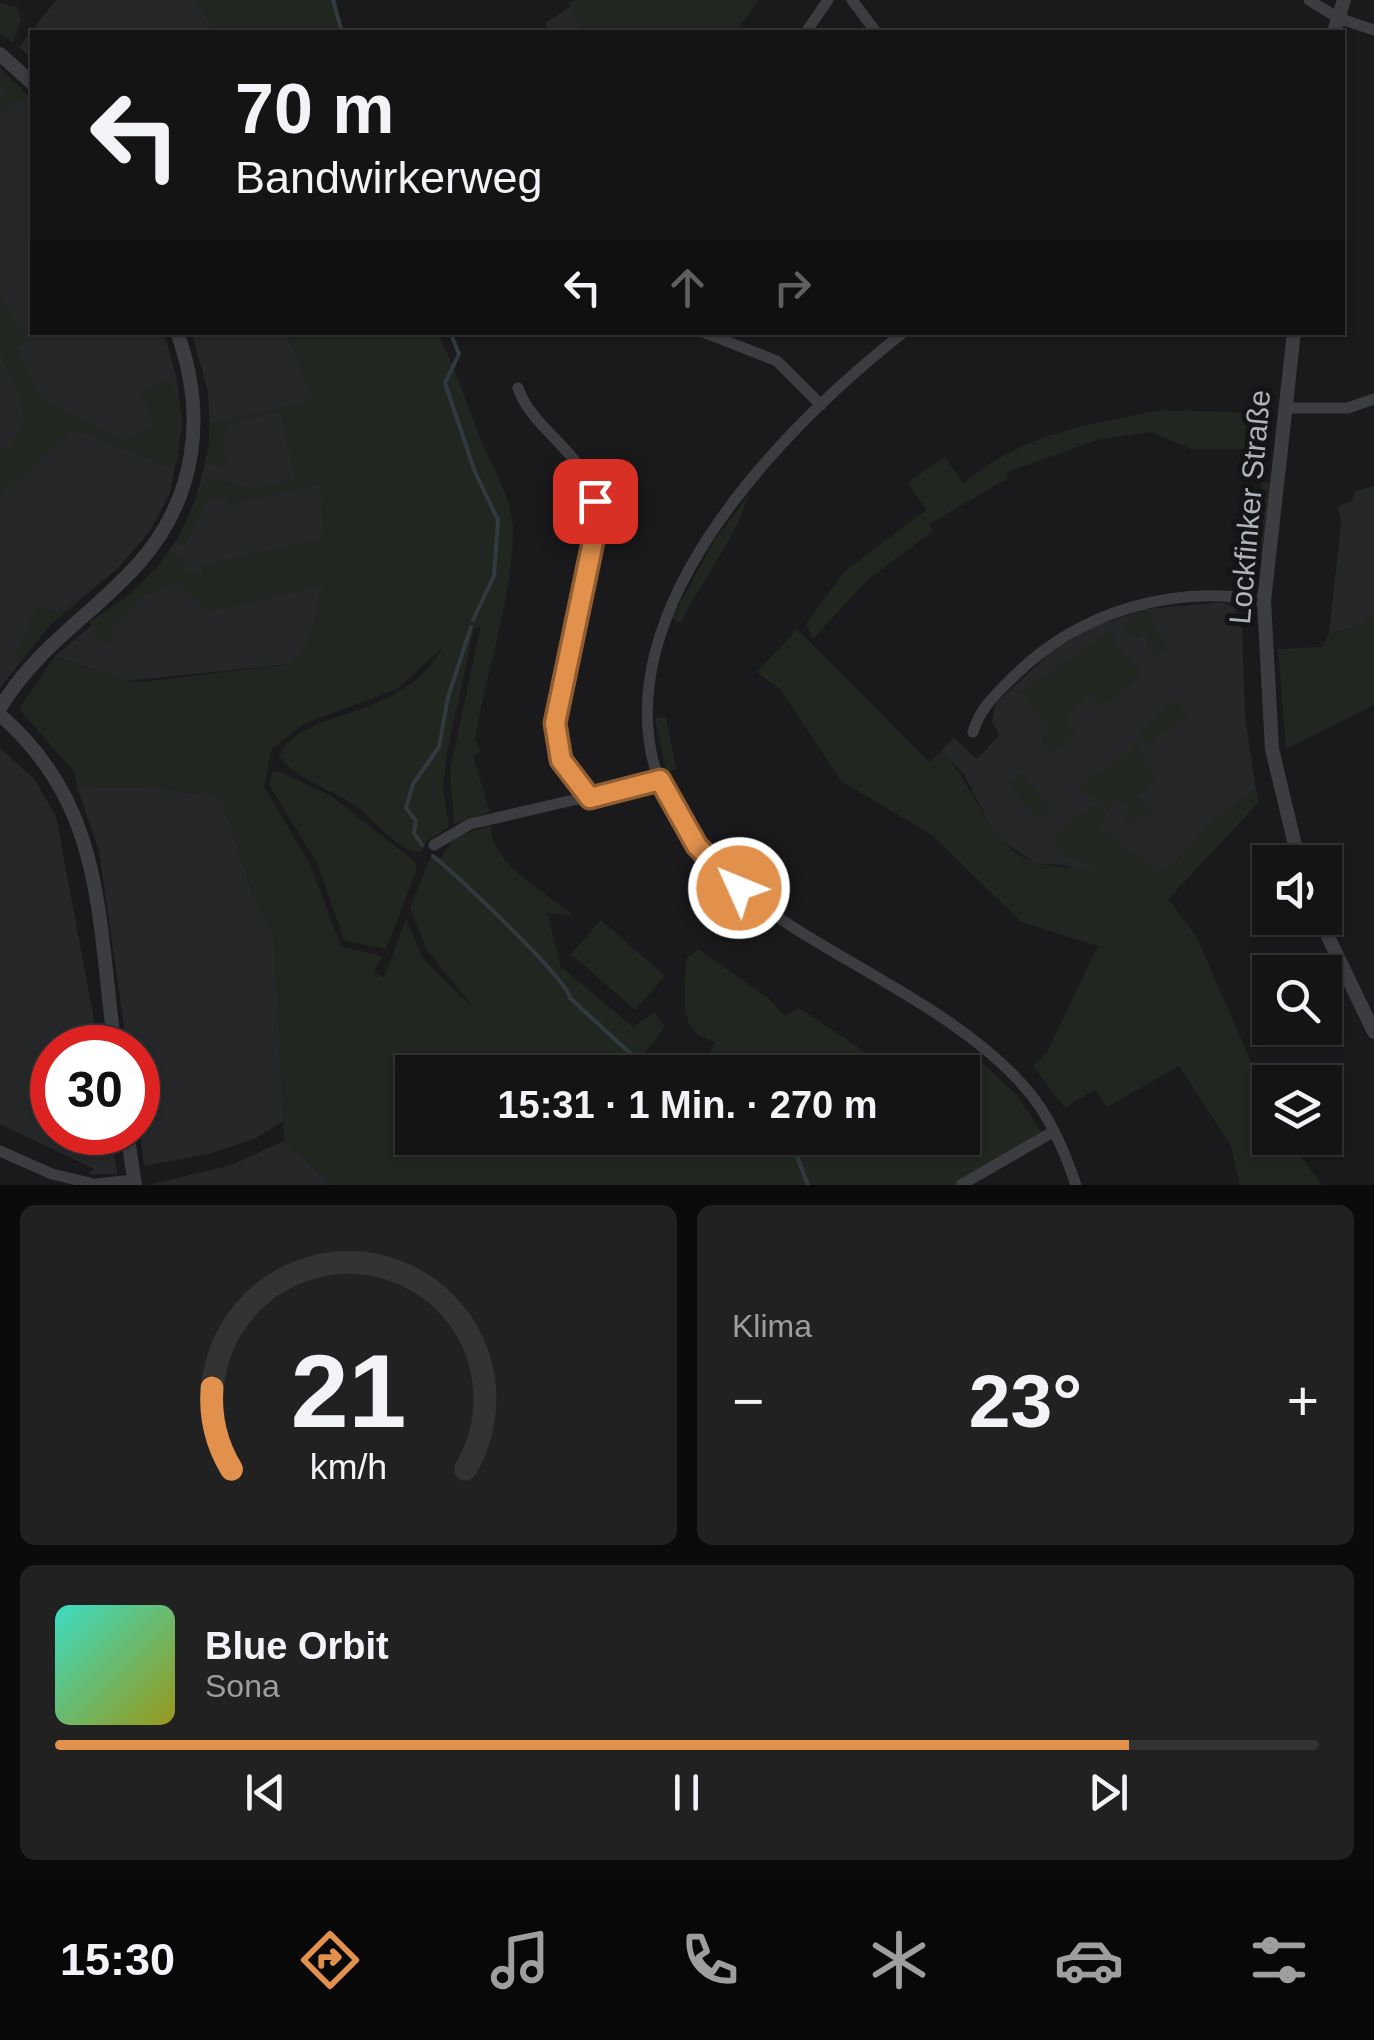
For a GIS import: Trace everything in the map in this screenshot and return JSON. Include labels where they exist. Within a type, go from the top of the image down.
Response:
[{"type":"street","points":[[807,30],[828,0]]},
{"type":"street","points":[[852,0],[874,30]]},
{"type":"street","points":[[1309,0],[1336,25],[1374,30]]},
{"type":"street","points":[[1336,25],[1344,0]]},
{"type":"street","points":[[0,54],[30,81]]},
{"type":"street","points":[[0,708],[56,636],[136,566],[180,500],[193,457],[194,406],[178,335]]},
{"type":"street","points":[[711,335],[777,361],[821,405]]},
{"type":"street","points":[[901,335],[821,405],[730,505],[670,602],[648,690],[650,751],[660,780],[697,846],[739,888],[989,1053],[1028,1091],[1054,1131],[1076,1185]]},
{"type":"street","name":"Lockfinker Straße","points":[[1294,335],[1264,601],[1272,750],[1295,845]]},
{"type":"street","points":[[518,388],[523,403],[575,459],[595,501],[594,537],[555,723],[561,760],[590,798]]},
{"type":"street","points":[[1287,408],[1348,408],[1374,399]]},
{"type":"street","points":[[973,732],[983,708],[1018,672],[1091,621],[1136,605],[1179,598],[1240,596],[1264,601]]},
{"type":"street","points":[[0,716],[52,768],[83,832],[112,1025]]},
{"type":"street","points":[[434,845],[470,824],[660,780]]},
{"type":"street","points":[[1327,935],[1374,1032]]},
{"type":"street","points":[[961,1185],[1054,1131]]},
{"type":"street","points":[[0,1151],[30,1166],[89,1184],[134,1182],[130,1155]]},
{"type":"shaded area","points":[[56,0],[197,0],[214,30],[32,30]]},
{"type":"shaded area","points":[[197,0],[336,0],[342,30],[214,30]]},
{"type":"shaded area","points":[[758,0],[737,30],[584,30],[569,3]]},
{"type":"shaded area","points":[[0,3],[17,7],[21,19],[13,43],[0,33]]},
{"type":"shaded area","points":[[571,6],[584,30],[549,30],[545,23]]},
{"type":"shaded area","points":[[30,33],[30,57],[19,47]]},
{"type":"shaded area","points":[[0,68],[30,98],[30,335],[165,335],[177,380],[182,425],[170,493],[150,531],[119,567],[50,625],[0,688]]},
{"type":"shaded area","points":[[0,68],[28,95],[0,114],[0,100],[7,94],[0,86]]},
{"type":"shaded area","points":[[0,292],[26,342],[16,348],[41,397],[125,441],[156,425],[141,393],[169,379],[180,401],[178,462],[169,467],[74,429],[0,496],[0,453],[14,441],[24,418],[19,395],[1,355]]},
{"type":"shaded area","points":[[193,335],[289,335],[313,400],[329,573],[309,642],[289,664],[126,681],[55,656],[152,575],[191,519],[210,442],[208,392]]},
{"type":"shaded area","points":[[289,335],[438,335],[502,486],[512,522],[508,586],[475,740],[481,751],[473,756],[490,812],[454,824],[450,770],[481,625],[474,628],[446,757],[443,789],[449,827],[427,841],[420,852],[403,847],[357,807],[304,777],[279,755],[291,740],[309,728],[403,689],[425,671],[443,647],[397,689],[303,724],[271,750],[264,787],[311,866],[341,947],[382,956],[374,972],[384,978],[406,919],[423,959],[476,1011],[427,950],[410,908],[432,857],[438,862],[456,836],[491,826],[499,852],[509,864],[573,915],[547,913],[561,967],[633,1027],[654,1012],[665,1027],[643,1055],[395,1055],[395,1155],[980,1155],[980,1061],[1016,1094],[1048,1142],[972,1185],[333,1185],[284,1141],[274,937],[253,895],[222,798],[204,791],[200,795],[158,788],[77,787],[75,773],[19,709],[55,656],[126,681],[142,682],[289,664],[309,642],[322,586],[208,612],[176,582],[142,597],[111,627],[112,645],[96,638],[90,622],[134,591],[171,551],[184,559],[183,570],[202,575],[202,565],[325,538],[319,484],[229,505],[225,497],[209,500],[185,544],[175,545],[203,483],[218,479],[252,490],[296,479],[280,412],[230,424],[224,431],[224,456],[230,467],[207,464],[210,423],[313,400]]},
{"type":"shaded area","points":[[1161,410],[1263,413],[1259,449],[1191,449],[1152,432],[1100,439],[1007,472],[1008,478],[929,524],[933,531],[867,580],[813,639],[806,624],[845,571],[926,510],[908,482],[945,457],[963,484],[1032,442]]},
{"type":"shaded area","points":[[1261,481],[1271,484],[1266,537],[1259,563],[1244,584],[1252,565]]},
{"type":"shaded area","points":[[1374,486],[1374,614],[1362,625],[1329,634],[1341,524],[1338,506],[1351,502],[1356,491]]},
{"type":"shaded area","points":[[749,494],[736,527],[681,623],[672,618],[714,541]]},
{"type":"shaded area","points":[[74,600],[76,604],[50,625],[21,660],[15,655],[37,605],[58,612]]},
{"type":"shaded area","points":[[1224,602],[1235,608],[1242,625],[1245,718],[1256,789],[1217,818],[1171,866],[1143,879],[1119,882],[1063,865],[1037,864],[996,837],[964,774],[941,751],[954,738],[977,759],[999,735],[992,721],[996,703],[1050,653],[1092,627],[1146,609]]},
{"type":"shaded area","points":[[1147,611],[1168,649],[1157,658],[1147,645],[1148,634],[1134,639],[1122,627],[1135,613]]},
{"type":"shaded area","points":[[1374,614],[1374,705],[1286,749],[1278,649],[1322,647],[1329,634],[1362,625]]},
{"type":"shaded area","points":[[1115,627],[1113,641],[1143,673],[1111,702],[1101,706],[1090,695],[1065,719],[1077,734],[1052,754],[1041,740],[1051,729],[1021,692]]},
{"type":"shaded area","points":[[797,629],[929,762],[941,751],[1004,842],[1034,862],[1050,866],[1103,874],[1087,863],[1067,858],[1053,836],[1093,805],[1106,814],[1098,827],[1154,868],[1143,879],[1171,866],[1217,818],[1256,789],[1259,802],[1168,899],[1196,936],[1252,1065],[1252,1155],[1300,1155],[1322,1185],[1240,1185],[1231,1146],[1179,1066],[1107,1107],[1095,1089],[1065,1108],[1033,1066],[1047,1052],[1098,946],[1021,922],[932,835],[841,781],[781,690],[757,672]]},
{"type":"shaded area","points":[[1170,696],[1188,715],[1157,738],[1152,748],[1136,735],[1169,703]]},
{"type":"shaded area","points":[[666,717],[676,769],[666,772],[655,718]]},
{"type":"shaded area","points":[[1134,743],[1145,754],[1142,762],[1157,778],[1137,797],[1152,813],[1146,818],[1139,814],[1131,825],[1123,819],[1130,807],[1117,797],[1108,809],[1079,786],[1131,750]]},
{"type":"shaded area","points":[[0,748],[34,779],[56,816],[95,1025],[30,1025],[30,1138],[0,1124]]},
{"type":"shaded area","points":[[278,771],[330,795],[415,862],[416,871],[386,949],[345,941],[317,863],[270,786],[272,773]]},
{"type":"shaded area","points":[[1022,773],[1051,810],[1038,821],[1008,783]]},
{"type":"shaded area","points":[[77,787],[158,788],[200,795],[204,791],[222,798],[253,895],[274,937],[285,1120],[256,1138],[209,1154],[144,1166],[143,1155],[160,1155],[160,1025],[124,1025],[99,850]]},
{"type":"shaded area","points":[[601,920],[665,976],[635,1010],[571,954]]},
{"type":"shaded area","points":[[698,949],[768,998],[785,1016],[799,1008],[870,1055],[709,1055],[715,1042],[693,1029],[685,1009],[686,959]]},
{"type":"shaded area","points":[[284,1141],[333,1185],[148,1185],[231,1165]]},
{"type":"shaded area","points":[[65,1155],[114,1155],[117,1174],[88,1174],[94,1169]]},
{"type":"waterway","points":[[333,0],[341,30]]},
{"type":"waterway","points":[[451,335],[459,354],[445,383],[475,472],[498,520],[494,576],[473,620]]},
{"type":"waterway","points":[[422,845],[414,833],[416,821],[406,808],[413,784],[439,747],[448,697],[471,627]]},
{"type":"waterway","points":[[433,856],[551,970],[570,998],[635,1055]]},
{"type":"waterway","points":[[797,1155],[808,1185]]},
{"type":"route","points":[[595,501],[594,537],[555,723],[561,760],[590,798],[660,780],[697,846],[739,888]]}]
